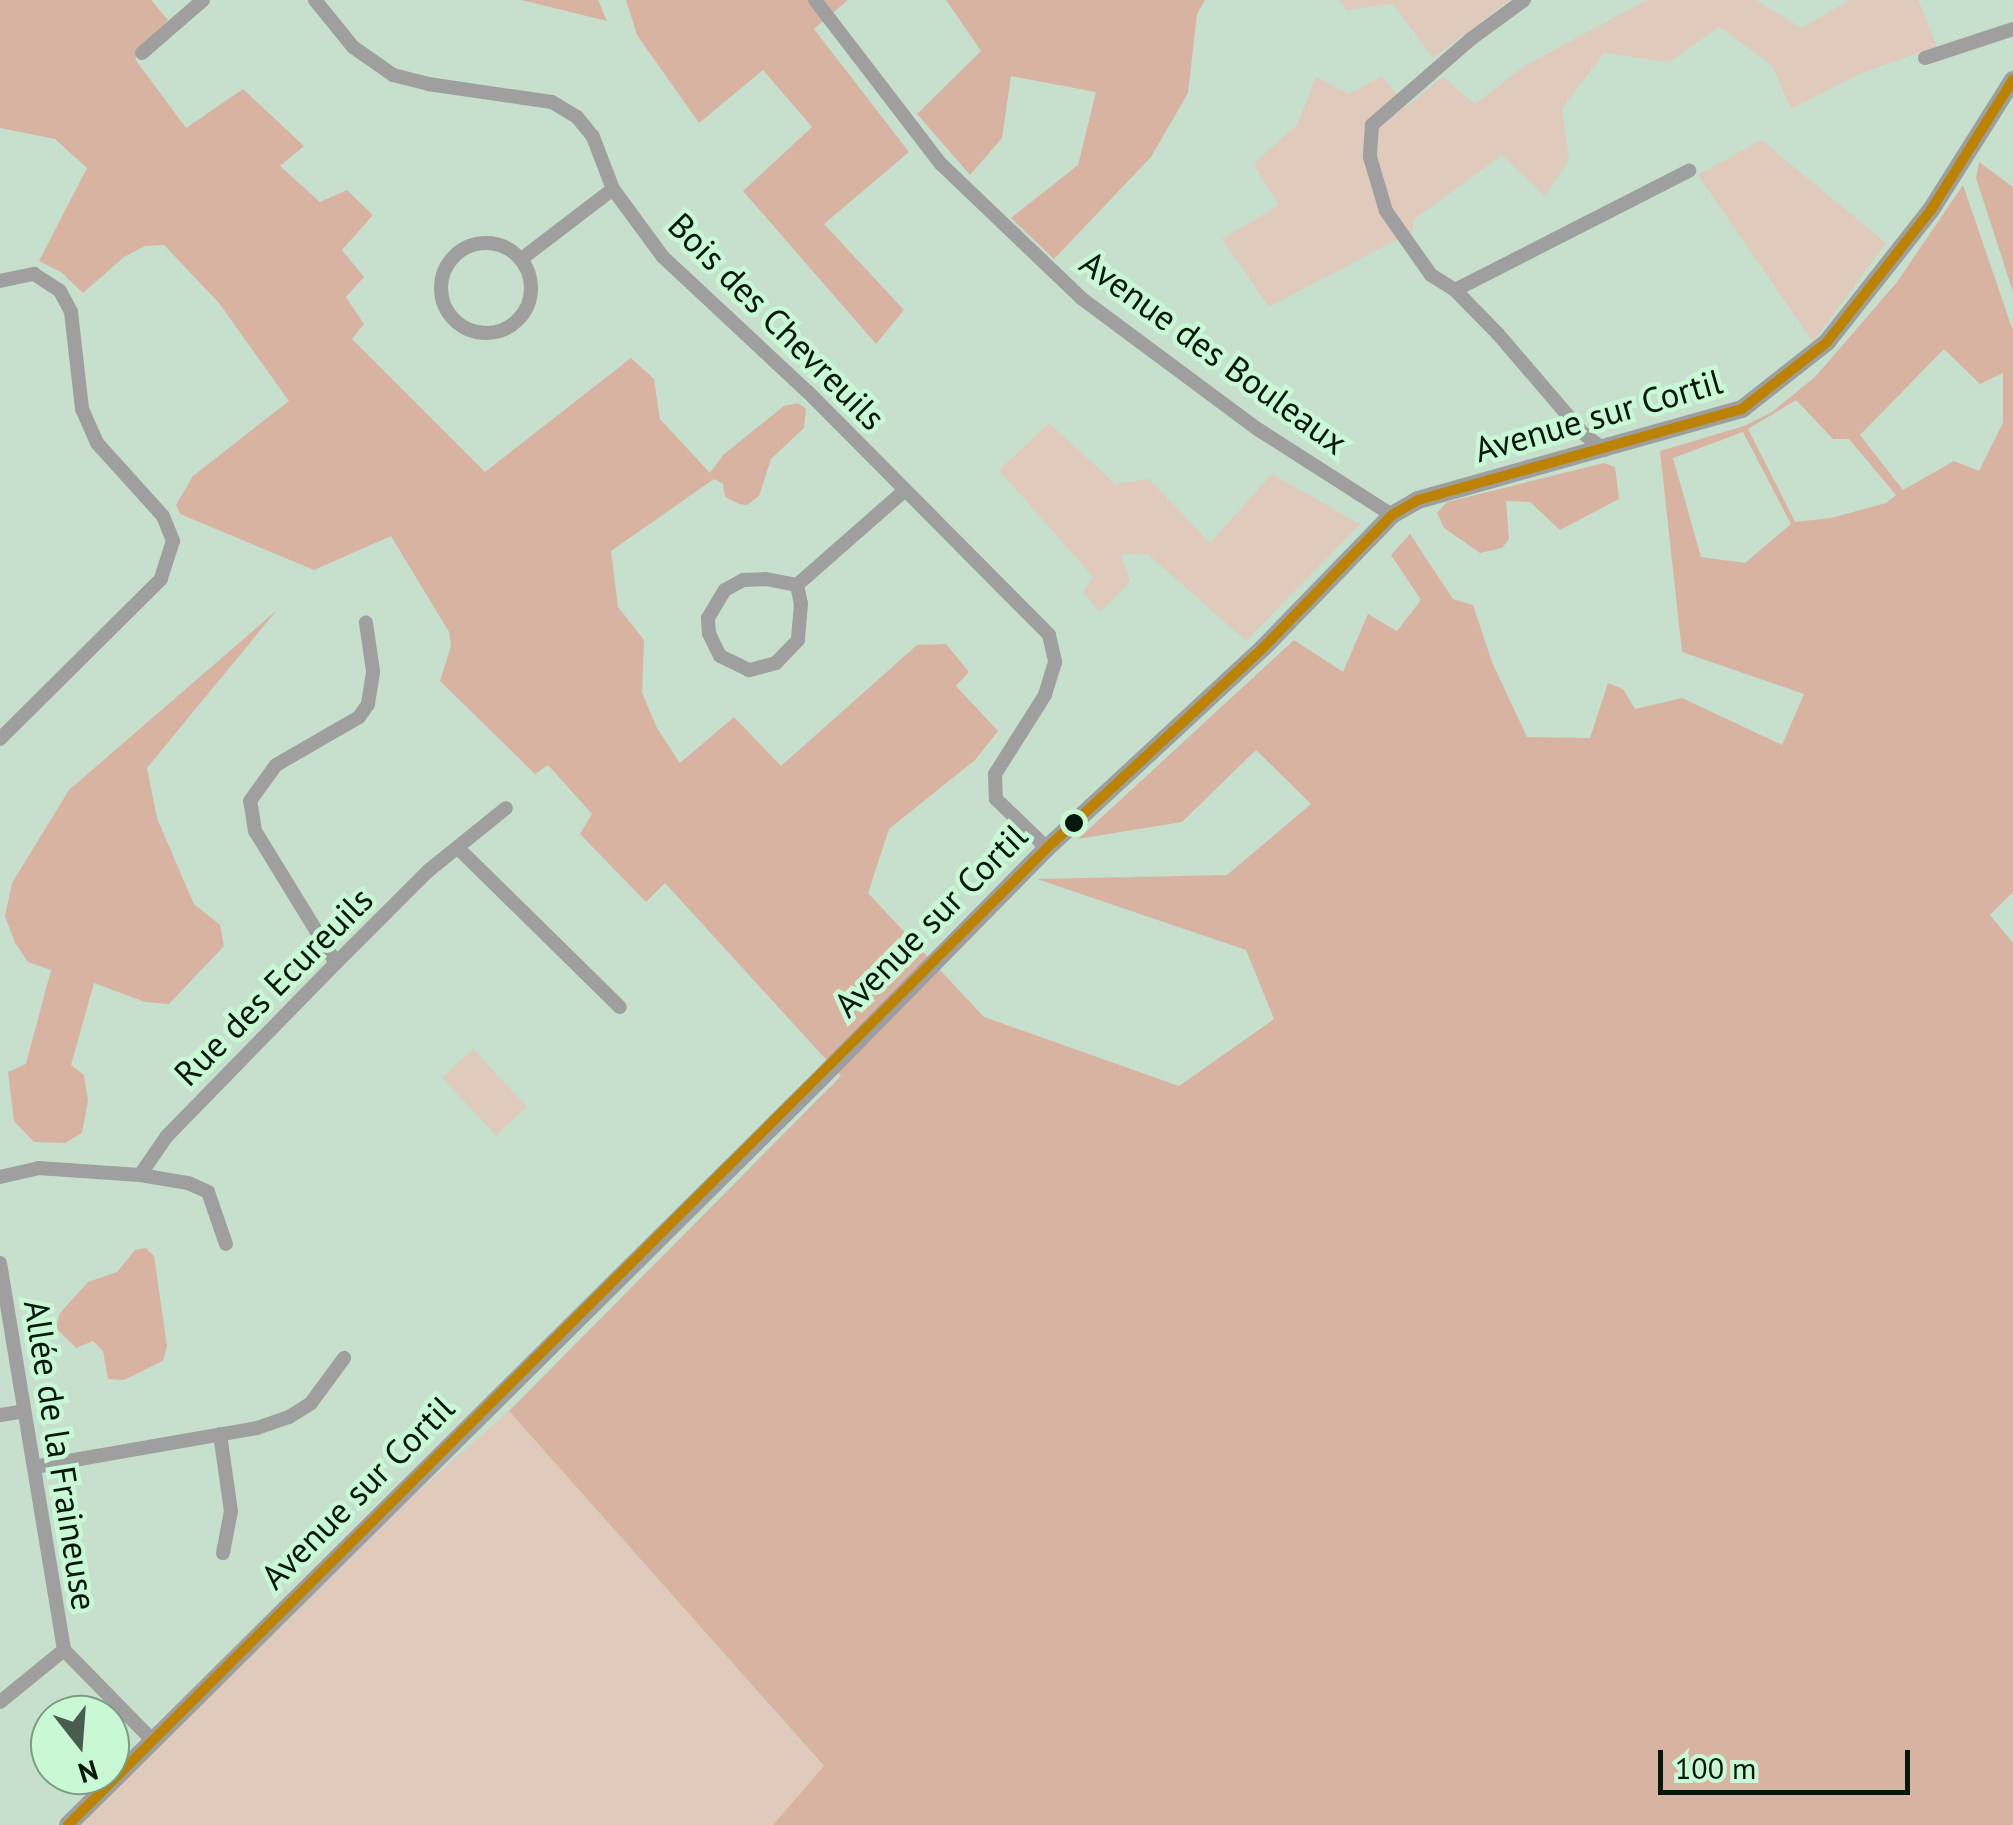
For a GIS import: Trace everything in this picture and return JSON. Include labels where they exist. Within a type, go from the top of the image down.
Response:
[{"type":"main road","name":"Avenue sur Cortil","points":[[68,1825],[1047,848],[1263,648],[1392,515],[1418,500],[1742,410],[1827,342],[1961,166],[2012,82]]},
{"type":"street","points":[[142,53],[203,0]]},
{"type":"street","name":"Bois des Chevreuils","points":[[314,0],[354,47],[393,75],[428,84],[552,102],[577,117],[593,136],[613,189],[663,257],[742,328],[1049,635],[1055,662],[1045,695],[994,774],[996,800],[1047,848]]},
{"type":"street","name":"Avenue des Bouleaux","points":[[816,0],[941,164],[1080,298],[1259,430],[1392,515]]},
{"type":"street","points":[[1522,1],[1384,113],[1369,136],[1378,190],[1386,211],[1430,275],[1454,290],[1604,450]]},
{"type":"street","points":[[1925,58],[2013,29]]},
{"type":"street","points":[[1454,290],[1689,171]]},
{"type":"street","points":[[524,257],[613,189]]},
{"type":"street","points":[[482,243],[502,244],[524,257],[532,294],[516,320],[493,333],[470,331],[454,322],[441,291],[443,272],[451,258],[462,249],[482,243]]},
{"type":"street","points":[[0,281],[34,274],[60,291],[71,312],[82,409],[97,443],[163,516],[174,540],[161,579],[0,739]]},
{"type":"street","points":[[796,585],[800,624],[798,640],[789,654],[762,671],[733,666],[720,656],[708,633],[708,618],[725,590],[743,580],[796,585],[904,490]]},
{"type":"street","points":[[336,963],[255,830],[250,802],[276,765],[359,717],[368,704],[373,671],[366,623]]},
{"type":"street","name":"Rue des Ecureuils","points":[[140,1175],[166,1136],[336,963],[428,871],[460,850],[506,808]]},
{"type":"street","points":[[460,850],[620,1007]]},
{"type":"street","points":[[0,1178],[38,1168],[140,1175],[202,1188],[215,1206],[226,1244]]},
{"type":"street","name":"Allée de la Fraineuse","points":[[0,1262],[64,1650],[152,1742]]},
{"type":"street","points":[[34,1467],[289,1418],[311,1404],[344,1358]]},
{"type":"street","points":[[0,1415],[24,1411]]},
{"type":"street","points":[[220,1434],[230,1488],[224,1553]]},
{"type":"street","points":[[0,1702],[64,1650]]},
{"type":"shaded area","points":[[0,0],[151,0],[168,20],[135,59],[186,128],[243,89],[304,146],[280,166],[320,202],[347,190],[373,215],[342,250],[364,277],[346,297],[364,324],[352,339],[485,472],[631,358],[654,379],[660,419],[710,473],[723,455],[784,406],[798,403],[806,409],[804,428],[771,459],[759,496],[747,505],[725,497],[723,484],[714,479],[611,551],[618,607],[644,640],[642,693],[657,728],[680,763],[734,717],[781,766],[917,645],[946,644],[969,672],[956,686],[998,731],[975,760],[889,829],[868,893],[984,1017],[1179,1086],[1274,1019],[1246,950],[1037,879],[1227,875],[1311,804],[1256,750],[1182,822],[1078,839],[1294,640],[1343,672],[1368,614],[1397,631],[1421,600],[1391,555],[1410,534],[1453,599],[1473,605],[1492,662],[1527,737],[1590,738],[1608,683],[1623,689],[1635,709],[1682,698],[1782,745],[1804,694],[1682,652],[1660,451],[1744,426],[1772,412],[1815,377],[1897,282],[1963,185],[2013,331],[2013,892],[1990,915],[2013,943],[2013,1825],[773,1825],[824,1766],[509,1411],[841,1076],[665,883],[646,902],[580,834],[592,814],[548,765],[535,774],[440,681],[451,646],[449,632],[391,536],[314,570],[180,514],[176,505],[193,476],[289,401],[219,303],[164,245],[145,246],[124,257],[83,293],[61,272],[39,261],[87,168],[55,139],[0,128]],"holes":[[[1944,349],[1980,384],[2003,373],[2003,423],[1979,471],[1954,461],[1903,490],[1860,435]],[[1796,400],[1833,439],[1849,439],[1896,495],[1886,503],[1831,518],[1795,522],[1748,429]],[[1743,432],[1791,524],[1745,563],[1701,557],[1673,458]]]},
{"type":"shaded area","points":[[521,0],[598,0],[607,21]]},
{"type":"shaded area","points":[[626,0],[848,0],[814,29],[909,152],[824,224],[904,310],[876,344],[743,191],[812,127],[763,70],[699,123],[637,35]]},
{"type":"shaded area","points":[[946,0],[1205,0],[1197,14],[1188,93],[1151,157],[1054,259],[1011,218],[1078,165],[1096,92],[1011,76],[1002,138],[970,175],[917,114],[981,51]]},
{"type":"shaded area","points":[[1339,0],[1510,0],[1433,58],[1393,4],[1347,10]]},
{"type":"shaded area","points":[[1647,0],[1756,0],[1801,28],[1850,0],[1918,0],[1937,46],[1859,74],[1791,109],[1772,65],[1719,27],[1669,62],[1604,53],[1562,109],[1569,160],[1545,196],[1502,155],[1413,220],[1413,231],[1269,307],[1222,239],[1279,205],[1253,164],[1297,125],[1316,77],[1349,94],[1382,76],[1406,107],[1443,77],[1475,104],[1526,65]]},
{"type":"shaded area","points":[[1761,140],[1886,243],[1813,342],[1698,175]]},
{"type":"shaded area","points":[[1979,162],[2013,187],[2013,292],[1976,178]]},
{"type":"shaded area","points":[[1049,423],[1115,484],[1149,479],[1210,543],[1272,474],[1360,524],[1246,641],[1149,555],[1121,554],[1130,582],[1100,612],[1083,592],[1093,577],[999,470]]},
{"type":"shaded area","points":[[1604,463],[1615,467],[1619,499],[1560,530],[1530,502],[1506,501],[1509,539],[1502,548],[1480,553],[1444,528],[1437,513],[1447,502]]},
{"type":"shaded area","points":[[277,610],[147,768],[157,818],[180,872],[194,904],[220,925],[224,946],[169,1004],[145,1002],[94,983],[71,1065],[84,1075],[88,1101],[82,1133],[65,1143],[34,1142],[14,1121],[8,1072],[26,1064],[51,970],[28,962],[15,943],[5,916],[12,883],[69,790]]},
{"type":"shaded area","points":[[473,1049],[527,1107],[496,1135],[442,1078]]},
{"type":"shaded area","points":[[146,1248],[154,1256],[167,1346],[163,1361],[124,1380],[108,1379],[103,1351],[93,1341],[76,1348],[56,1328],[60,1313],[88,1282],[117,1272],[135,1250]]},
{"type":"shaded area","points":[[509,1411],[824,1767],[773,1825],[77,1825],[107,1795],[130,1795],[130,1773],[400,1507]]},
{"type":"transit line","points":[[68,1825],[1047,848],[1263,648],[1392,515],[1418,500],[1742,409],[1827,342],[1931,210],[2013,80]]}]
